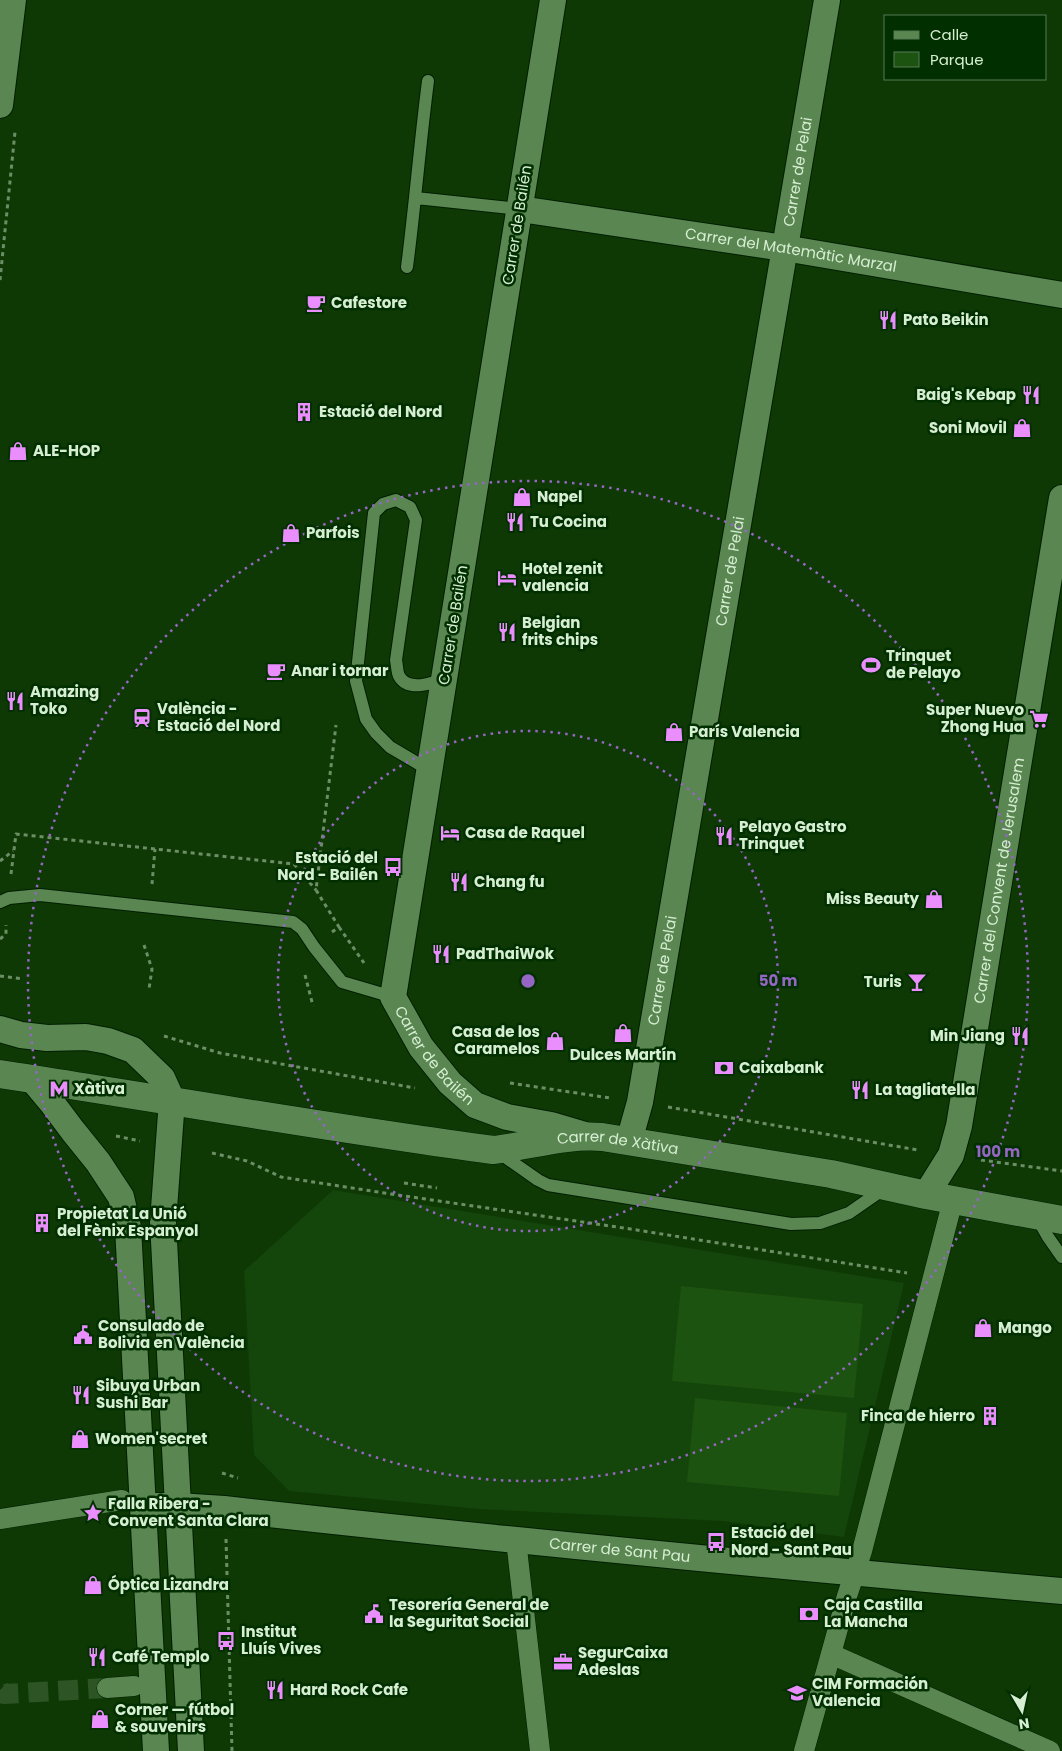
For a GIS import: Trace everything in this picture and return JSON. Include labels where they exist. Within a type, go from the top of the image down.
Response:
[{"type":"main road","name":"Carrer de Xàtiva","points":[[0,1074],[172,1100],[255,1115],[494,1150],[552,1139],[590,1136],[629,1141],[831,1174],[926,1195],[1062,1220]]},
{"type":"street","points":[[0,105],[13,0]]},
{"type":"street","name":"Carrer de Bailén","points":[[553,0],[393,997],[420,1047],[450,1083],[475,1105],[507,1117],[551,1125],[590,1136]]},
{"type":"street","name":"Carrer de Pelai","points":[[629,1141],[640,1102],[827,0]]},
{"type":"street","name":"Carrer del Matemàtic Marzal","points":[[520,209],[784,248],[1062,295]]},
{"type":"street","name":"Carrer del Convent de Jerusalem","points":[[926,1195],[951,1155],[959,1126],[1062,498]]},
{"type":"street","points":[[0,1029],[21,1035],[47,1038],[86,1037],[108,1041],[133,1050],[162,1078],[172,1100],[163,1222],[191,1751]]},
{"type":"street","points":[[32,1079],[98,1162],[121,1197],[128,1227],[132,1503],[156,1751]]},
{"type":"street","points":[[804,1751],[830,1654],[862,1551],[952,1200]]},
{"type":"street","points":[[0,1519],[132,1503]]},
{"type":"street","name":"Carrer de Sant Pau","points":[[132,1503],[855,1573],[1062,1591]]},
{"type":"street","points":[[516,1540],[540,1751]]},
{"type":"street","points":[[830,1654],[1050,1751]]},
{"type":"street","points":[[107,1688],[134,1686]]},
{"type":"lane","points":[[407,268],[428,81]]},
{"type":"lane","points":[[416,198],[520,209]]},
{"type":"lane","points":[[429,770],[390,747],[376,733],[366,719],[356,681],[374,513],[383,504],[396,500],[410,507],[416,520],[396,660],[399,676],[405,682],[426,686],[444,677]]},
{"type":"lane","points":[[0,902],[9,898],[40,895],[293,922],[302,929],[342,982],[393,997]]},
{"type":"lane","points":[[494,1150],[548,1185],[791,1224],[820,1223],[849,1212],[888,1186]]},
{"type":"lane","points":[[1036,1216],[1062,1257]]},
{"type":"path","points":[[0,280],[16,128]]},
{"type":"path","points":[[316,890],[336,725]]},
{"type":"path","points":[[10,879],[16,834],[294,864],[316,890],[365,965]]},
{"type":"path","points":[[151,890],[155,849]]},
{"type":"path","points":[[0,861],[14,850]]},
{"type":"path","points":[[328,935],[339,927]]},
{"type":"path","points":[[0,939],[6,934],[6,928]]},
{"type":"path","points":[[144,945],[152,969],[149,989]]},
{"type":"path","points":[[304,974],[312,1006]]},
{"type":"path","points":[[0,976],[23,979]]},
{"type":"path","points":[[106,1134],[145,1142]]},
{"type":"path","points":[[212,1153],[247,1161],[281,1177],[624,1228],[933,1277]]},
{"type":"path","points":[[404,1183],[437,1188]]},
{"type":"path","points":[[226,1537],[232,1751]]},
{"type":"shaded area","points":[[333,1190],[904,1283],[844,1537],[722,1521],[479,1509],[289,1491],[254,1455],[244,1271]]},
{"type":"green space","points":[[681,1286],[863,1304],[854,1398],[672,1381]]},
{"type":"green space","points":[[695,1398],[847,1413],[839,1496],[687,1482]]},
{"type":"tunnel","points":[[0,1690],[4,1694],[107,1688]]},
{"type":"place","name":"Cafestore","points":[[316,303]]},
{"type":"place","name":"Pato Beikin","points":[[888,320]]},
{"type":"place","name":"Baig's Kebap","points":[[1031,395]]},
{"type":"place","name":"Estació del Nord","points":[[304,412]]},
{"type":"place","name":"Soni Movil","points":[[1022,428]]},
{"type":"place","name":"ALE-HOP","points":[[18,451]]},
{"type":"place","name":"Napel","points":[[522,497]]},
{"type":"place","name":"Tu Cocina","points":[[515,522]]},
{"type":"place","name":"Parfois","points":[[291,533]]},
{"type":"place","name":"Hotel zenit valencia","points":[[507,578]]},
{"type":"place","name":"Belgian frits chips","points":[[507,632]]},
{"type":"place","name":"Trinquet de Pelayo","points":[[871,665]]},
{"type":"place","name":"Anar i tornar","points":[[276,671]]},
{"type":"place","name":"Amazing Toko","points":[[15,701]]},
{"type":"place","name":"València - Estació del Nord","points":[[142,718]]},
{"type":"place","name":"Super Nuevo Zhong Hua","points":[[1039,719]]},
{"type":"place","name":"París Valencia","points":[[674,732]]},
{"type":"place","name":"Casa de Raquel","points":[[450,833]]},
{"type":"place","name":"Pelayo Gastro Trinquet","points":[[724,836]]},
{"type":"place","name":"Estació del Nord - Bailén","points":[[393,867]]},
{"type":"place","name":"Chang fu","points":[[459,882]]},
{"type":"place","name":"Miss Beauty","points":[[934,899]]},
{"type":"place","name":"PadThaiWok","points":[[441,954]]},
{"type":"place","name":"Turis","points":[[917,982]]},
{"type":"place","name":"Dulces Martín","points":[[623,1033]]},
{"type":"place","name":"Min Jiang","points":[[1020,1036]]},
{"type":"place","name":"Casa de los Caramelos","points":[[555,1041]]},
{"type":"place","name":"Caixabank","points":[[724,1068]]},
{"type":"place","name":"Xàtiva","points":[[59,1089]]},
{"type":"place","name":"La tagliatella","points":[[860,1090]]},
{"type":"place","name":"Propietat La Unió del Fènix Espanyol","points":[[42,1223]]},
{"type":"place","name":"Mango","points":[[983,1328]]},
{"type":"place","name":"Consulado de Bolivia en València","points":[[83,1335]]},
{"type":"place","name":"Sibuya Urban Sushi Bar","points":[[81,1395]]},
{"type":"place","name":"Finca de hierro","points":[[990,1416]]},
{"type":"place","name":"Women'secret","points":[[80,1439]]},
{"type":"place","name":"Falla Ribera - Convent Santa Clara","points":[[93,1513]]},
{"type":"place","name":"Estació del Nord - Sant Pau","points":[[716,1542]]},
{"type":"place","name":"Óptica Lizandra","points":[[93,1585]]},
{"type":"place","name":"Tesorería General de la Seguritat Social","points":[[374,1614]]},
{"type":"place","name":"Caja Castilla La Mancha","points":[[809,1614]]},
{"type":"place","name":"Institut Lluís Vives","points":[[226,1641]]},
{"type":"place","name":"Café Templo","points":[[97,1657]]},
{"type":"place","name":"SegurCaixa Adeslas","points":[[563,1662]]},
{"type":"place","name":"Hard Rock Cafe","points":[[275,1690]]},
{"type":"place","name":"CIM Formación Valencia","points":[[797,1693]]},
{"type":"place","name":"Corner — fútbol & souvenirs","points":[[100,1719]]}]
